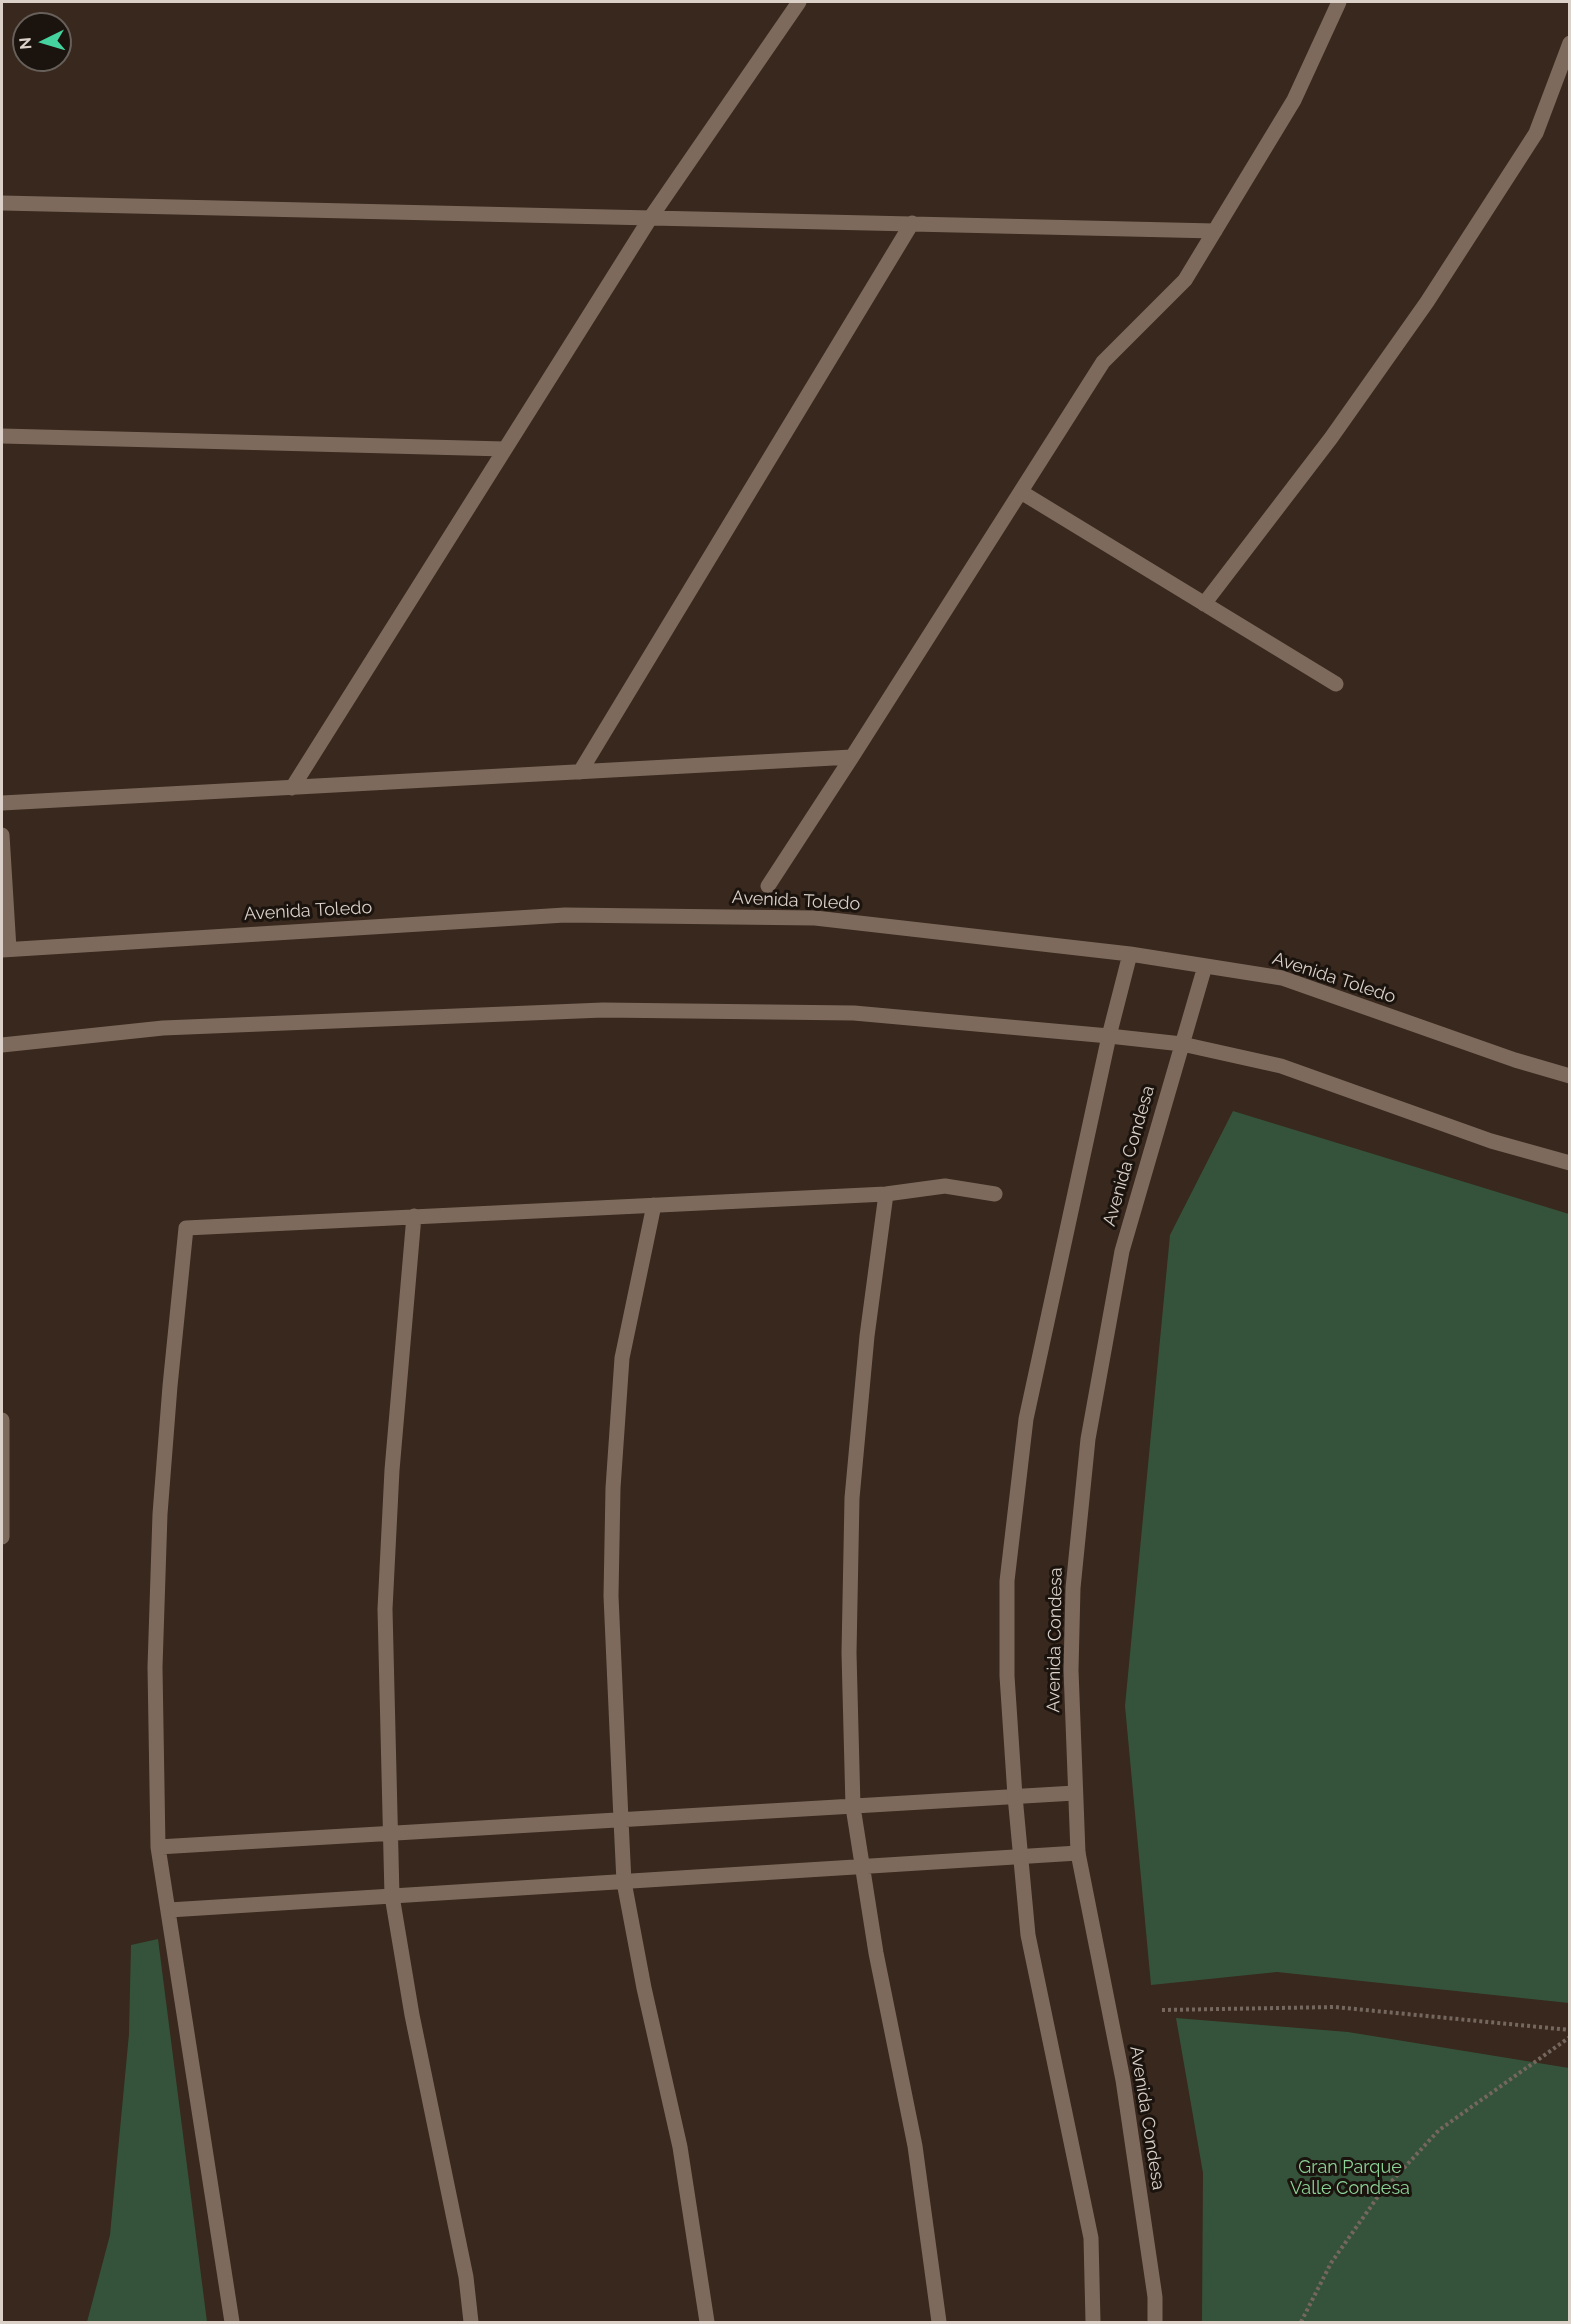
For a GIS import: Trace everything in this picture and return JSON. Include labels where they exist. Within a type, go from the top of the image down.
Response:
[{"type":"street","points":[[292,788],[651,217],[799,2]]},
{"type":"street","points":[[768,886],[1103,362],[1185,280],[1294,100],[1339,2]]},
{"type":"street","points":[[1204,604],[1331,438],[1427,302],[1536,133],[1569,43]]},
{"type":"street","points":[[2,203],[1215,231]]},
{"type":"street","points":[[580,772],[912,223]]},
{"type":"street","points":[[2,436],[505,449]]},
{"type":"street","points":[[1021,492],[1336,684]]},
{"type":"street","points":[[2,803],[852,757]]},
{"type":"street","points":[[2,835],[5,949]]},
{"type":"street","name":"Avenida Toledo","points":[[5,949],[565,915],[815,918],[1130,954],[1282,978],[1515,1060],[1569,1076]]},
{"type":"street","points":[[1093,2322],[1091,2238],[1028,1935],[1007,1677],[1007,1581],[1026,1419],[1108,1036],[1130,954]]},
{"type":"street","name":"Avenida Condesa","points":[[1155,2322],[1155,2297],[1123,2080],[1078,1853],[1071,1670],[1073,1588],[1088,1439],[1122,1251],[1205,966]]},
{"type":"street","points":[[2,1046],[163,1028],[603,1011],[854,1013],[1182,1044],[1281,1066],[1491,1141],[1569,1163]]},
{"type":"street","points":[[232,2322],[158,1847],[155,1667],[160,1514],[186,1228],[886,1194],[945,1186],[995,1194]]},
{"type":"street","points":[[886,1194],[867,1335],[852,1498],[849,1653],[853,1807],[876,1953],[915,2146],[939,2322]]},
{"type":"street","points":[[654,1205],[622,1358],[613,1488],[611,1596],[621,1820],[624,1882],[644,1988],[680,2147],[707,2322]]},
{"type":"street","points":[[414,1216],[392,1470],[385,1609],[392,1896],[412,2015],[466,2277],[471,2322]]},
{"type":"street","points":[[2,1420],[2,1538]]},
{"type":"street","points":[[158,1847],[1075,1793]]},
{"type":"street","points":[[169,1910],[1078,1853]]},
{"type":"path","points":[[1162,2010],[1335,2007],[1569,2030]]},
{"type":"path","points":[[1301,2322],[1331,2264],[1379,2195],[1439,2130],[1569,2037]]},
{"type":"green space","points":[[1233,1111],[1569,1214],[1569,2003],[1277,1972],[1151,1985],[1125,1706],[1170,1235]]},
{"type":"green space","points":[[158,1939],[207,2322],[87,2322],[110,2235],[129,2034],[131,1945]]},
{"type":"green space","name":"Gran Parque Valle Condesa","points":[[1176,2018],[1348,2032],[1569,2068],[1569,2322],[1202,2322],[1203,2173]]}]
